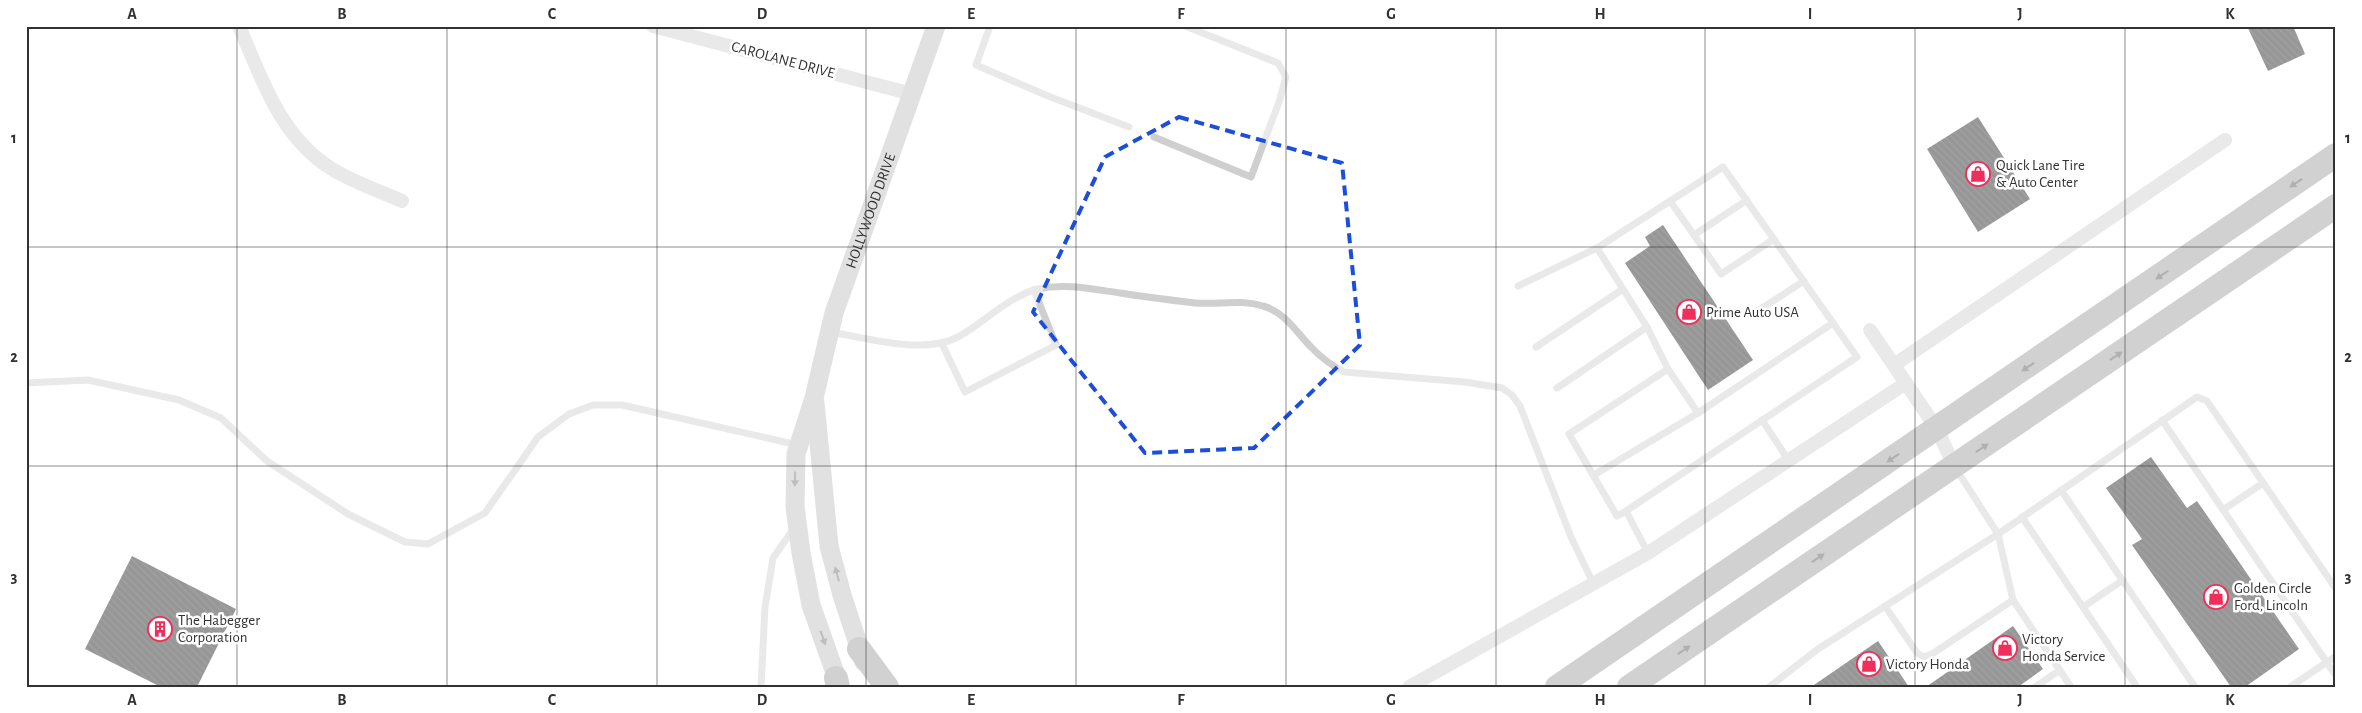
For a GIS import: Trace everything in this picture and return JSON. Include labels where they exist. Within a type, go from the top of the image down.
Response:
[{"type":"highway","points":[[1557,687],[2336,155]]},
{"type":"highway","points":[[1629,687],[2336,206]]},
{"type":"highway","points":[[859,649],[887,687]]},
{"type":"highway","points":[[1635,687],[1652,671]]},
{"type":"main road","name":"HOLLYWOOD DRIVE","points":[[838,684],[811,605],[795,506],[796,454],[814,398],[830,332],[847,276],[936,26]]},
{"type":"main road","name":"HOLLYWOOD DRIVE","points":[[814,398],[830,546],[859,649],[874,687]]},
{"type":"street","points":[[239,26],[277,113],[292,135],[332,169],[402,201]]},
{"type":"street","name":"CAROLANE DRIVE","points":[[653,26],[912,94]]},
{"type":"street","points":[[1894,365],[2226,140]]},
{"type":"street","points":[[1870,330],[1937,429],[1954,466]]},
{"type":"street","points":[[1409,687],[1648,553],[1906,383]]},
{"type":"lane","points":[[990,26],[976,65],[1048,96],[1130,126]]},
{"type":"lane","points":[[1154,137],[1251,177],[1279,102],[1286,77],[1278,63],[1185,26]]},
{"type":"lane","points":[[1518,286],[1597,248],[1723,167],[1857,357],[1617,516],[1569,434],[1668,369]]},
{"type":"lane","points":[[1694,236],[1747,200]]},
{"type":"lane","points":[[1670,201],[1721,274],[1774,239]]},
{"type":"lane","points":[[1597,248],[1647,327],[1668,369],[1698,413]]},
{"type":"lane","points":[[1756,312],[1804,281]]},
{"type":"lane","points":[[830,332],[921,346],[942,344],[961,336],[1018,298],[1034,290],[1071,286],[1165,300],[1202,303],[1231,301],[1263,306],[1278,313],[1292,324],[1310,346],[1328,363],[1344,372],[1465,382],[1502,388],[1512,395],[1520,406],[1571,537],[1593,583]]},
{"type":"lane","points":[[942,344],[965,392],[1056,345],[1034,290]]},
{"type":"lane","points":[[1536,347],[1623,290]]},
{"type":"lane","points":[[1594,475],[1698,413],[1833,323]]},
{"type":"lane","points":[[1557,388],[1647,327]]},
{"type":"lane","points":[[26,383],[88,380],[179,400],[221,418],[267,461],[348,514],[405,542],[428,544],[485,513],[538,437],[569,414],[592,405],[622,405],[799,445]]},
{"type":"lane","points":[[1769,687],[1818,649],[1998,534],[2192,400],[2202,398],[2207,401],[2336,589]]},
{"type":"lane","points":[[1762,420],[1789,461]]},
{"type":"lane","points":[[2162,420],[2336,676]]},
{"type":"lane","points":[[1954,466],[1998,534],[2013,600],[2071,687]]},
{"type":"lane","points":[[2224,510],[2263,483]]},
{"type":"lane","points":[[2061,490],[2195,687]]},
{"type":"lane","points":[[1626,510],[1648,553]]},
{"type":"lane","points":[[2022,518],[2137,687]]},
{"type":"lane","points":[[761,687],[766,608],[773,558],[797,524]]},
{"type":"lane","points":[[2083,607],[2123,580]]},
{"type":"lane","points":[[1885,606],[1917,653],[1924,657],[1932,654],[2013,600]]},
{"type":"lane","points":[[2290,687],[2336,656]]},
{"type":"lane","points":[[2036,687],[2060,670]]},
{"type":"highlighted area","points":[[1179,117],[1342,163],[1360,345],[1254,448],[1145,453],[1033,312],[1105,157]]},
{"type":"building","points":[[2247,26],[2293,26],[2305,54],[2268,71]]},
{"type":"building","name":"Quick Lane Tire & Auto Center","points":[[1978,117],[2030,199],[1978,232],[1927,149]]},
{"type":"building","name":"Prime Auto USA","points":[[1663,225],[1753,360],[1708,390],[1625,263],[1650,246],[1645,237]]},
{"type":"building","name":"Golden Circle Ford, Lincoln","points":[[2151,457],[2187,508],[2197,501],[2299,649],[2245,687],[2231,687],[2132,545],[2142,539],[2106,488]]},
{"type":"building","name":"The Habegger Corporation","points":[[132,556],[236,609],[197,687],[161,687],[85,649]]},
{"type":"building","name":"Victory Honda Service","points":[[2013,626],[2043,669],[2018,687],[1926,687]]},
{"type":"building","name":"Victory Honda","points":[[1878,641],[1909,687],[1811,687]]},
{"type":"place","name":"Quick Lane Tire & Auto Center","points":[[1978,174]]},
{"type":"place","name":"Prime Auto USA","points":[[1689,312]]},
{"type":"place","name":"Golden Circle Ford, Lincoln","points":[[2216,597]]},
{"type":"place","name":"The Habegger Corporation","points":[[160,629]]},
{"type":"place","name":"Victory Honda Service","points":[[2005,648]]},
{"type":"place","name":"Victory Honda","points":[[1869,664]]}]
